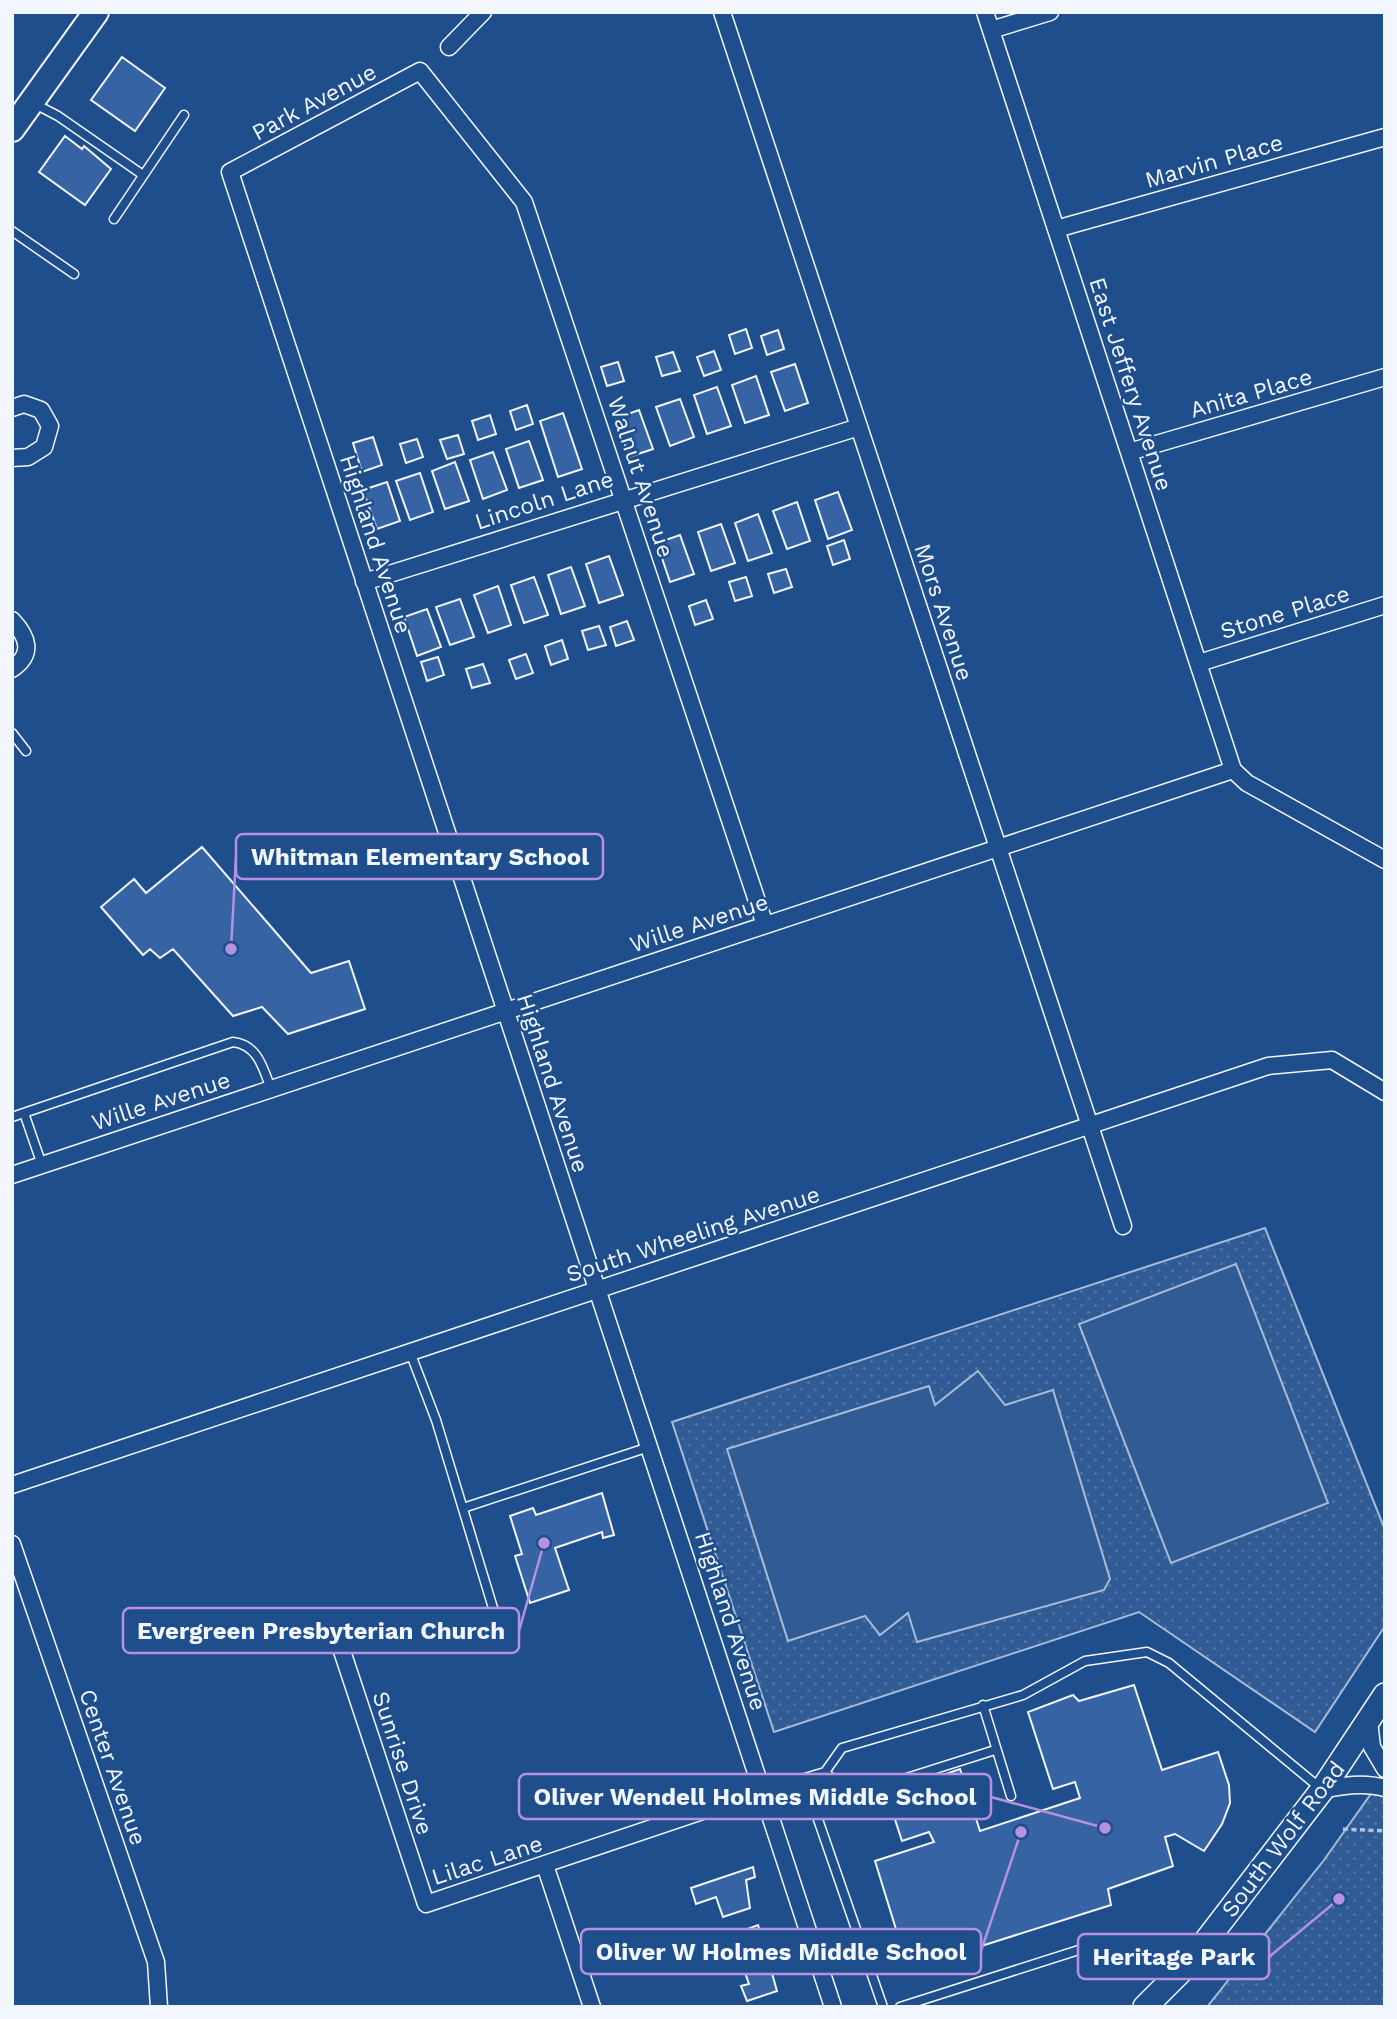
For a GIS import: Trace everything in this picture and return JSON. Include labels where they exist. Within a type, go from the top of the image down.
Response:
[{"type":"main road","points":[[12,130],[96,12]]},
{"type":"main road","name":"South Wolf Road","points":[[1145,2007],[1189,1963],[1322,1790],[1385,1695]]},
{"type":"street","points":[[449,47],[483,12]]},
{"type":"street","name":"Mors Avenue","points":[[722,12],[1123,1226]]},
{"type":"street","name":"East Jeffery Avenue","points":[[985,12],[1233,770]]},
{"type":"street","points":[[991,30],[1050,12]]},
{"type":"street","name":"Park Avenue","points":[[230,172],[420,71]]},
{"type":"street","name":"Walnut Avenue","points":[[420,71],[524,201],[765,925]]},
{"type":"street","name":"Marvin Place","points":[[1056,229],[1385,137]]},
{"type":"street","name":"Highland Avenue","points":[[230,172],[834,2007]]},
{"type":"street","name":"Anita Place","points":[[1129,452],[1385,377]]},
{"type":"street","points":[[12,457],[28,457],[44,447],[50,426],[41,410],[18,406]]},
{"type":"street","name":"Lincoln Lane","points":[[364,582],[625,498],[859,427]]},
{"type":"street","name":"Stone Place","points":[[1199,663],[1385,605]]},
{"type":"street","points":[[12,620],[24,632],[28,648],[22,662],[12,669]]},
{"type":"street","points":[[1233,770],[1247,783],[1385,860]]},
{"type":"street","name":"Wille Avenue","points":[[12,1175],[1233,770]]},
{"type":"street","name":"South Wheeling Avenue","points":[[12,1485],[1268,1066],[1332,1060],[1385,1092]]},
{"type":"street","name":"Center Avenue","points":[[12,1544],[156,1962],[159,2007]]},
{"type":"street","name":"Sunrise Drive","points":[[337,1636],[426,1904]]},
{"type":"street","points":[[1369,1721],[1372,1747],[1385,1769]]},
{"type":"street","points":[[1322,1790],[1345,1785],[1373,1784],[1385,1788]]},
{"type":"street","name":"Lilac Lane","points":[[426,1904],[762,1791]]},
{"type":"street","points":[[545,1865],[593,2007]]},
{"type":"lane","points":[[31,102],[58,116],[143,175]]},
{"type":"lane","points":[[114,219],[184,115]]},
{"type":"lane","points":[[12,231],[74,274]]},
{"type":"lane","points":[[12,733],[26,751]]},
{"type":"lane","points":[[12,1117],[233,1042],[252,1049],[259,1058],[271,1089]]},
{"type":"lane","points":[[24,1113],[42,1165]]},
{"type":"lane","points":[[410,1352],[436,1420],[493,1608]]},
{"type":"lane","points":[[463,1508],[649,1447]]},
{"type":"lane","points":[[762,1791],[825,1772],[842,1748],[1023,1695],[1085,1661],[1147,1652],[1169,1663],[1322,1790]]},
{"type":"lane","points":[[983,1705],[1011,1796]]},
{"type":"lane","points":[[825,1772],[850,1796],[995,1750]]},
{"type":"lane","points":[[804,1779],[883,2007]]},
{"type":"lane","points":[[900,2007],[1107,1941],[1125,1939],[1171,1981]]},
{"type":"path","points":[[1343,1829],[1385,1831]]},
{"type":"shaded area","points":[[1265,1228],[1385,1530],[1385,1626],[1315,1732],[1139,1612],[774,1732],[672,1422]]},
{"type":"shaded area","points":[[1236,1264],[1328,1503],[1171,1563],[1079,1324]]},
{"type":"shaded area","points":[[978,1371],[1005,1405],[1053,1390],[1110,1579],[1104,1590],[917,1642],[908,1613],[880,1635],[865,1616],[788,1641],[727,1449],[929,1386],[935,1405]]},
{"type":"shaded area","points":[[1385,1774],[1385,2007],[1207,2007],[1324,1860]]},
{"type":"building","points":[[122,57],[165,88],[135,131],[91,100]]},
{"type":"building","points":[[65,136],[82,149],[84,146],[111,169],[85,205],[39,172]]},
{"type":"building","points":[[746,329],[752,348],[735,354],[729,335]]},
{"type":"building","points":[[778,330],[784,349],[767,355],[761,336]]},
{"type":"building","points":[[714,351],[721,370],[704,376],[697,357]]},
{"type":"building","points":[[673,352],[680,371],[662,376],[656,357]]},
{"type":"building","points":[[618,362],[624,381],[607,386],[601,367]]},
{"type":"building","points":[[795,364],[808,403],[785,411],[771,372]]},
{"type":"building","points":[[756,376],[769,415],[745,423],[732,385]]},
{"type":"building","points":[[717,387],[731,426],[707,434],[694,395]]},
{"type":"building","points":[[680,399],[694,437],[670,446],[656,407]]},
{"type":"building","points":[[527,405],[533,424],[516,430],[510,411]]},
{"type":"building","points":[[639,410],[653,449],[629,457],[616,418]]},
{"type":"building","points":[[563,413],[582,469],[558,477],[540,421]]},
{"type":"building","points":[[490,415],[496,434],[478,440],[472,421]]},
{"type":"building","points":[[458,435],[464,454],[447,459],[440,440]]},
{"type":"building","points":[[373,437],[382,465],[362,472],[353,443]]},
{"type":"building","points":[[417,439],[423,457],[406,463],[400,444]]},
{"type":"building","points":[[529,441],[543,480],[519,488],[506,449]]},
{"type":"building","points":[[493,452],[507,490],[483,499],[470,460]]},
{"type":"building","points":[[455,462],[469,501],[445,509],[432,471]]},
{"type":"building","points":[[420,473],[433,512],[410,520],[396,481]]},
{"type":"building","points":[[387,482],[400,521],[377,529],[363,490]]},
{"type":"building","points":[[838,492],[852,530],[828,539],[815,500]]},
{"type":"building","points":[[797,502],[810,541],[787,549],[773,511]]},
{"type":"building","points":[[758,514],[772,553],[748,561],[735,523]]},
{"type":"building","points":[[721,524],[735,563],[711,571],[698,532]]},
{"type":"building","points":[[680,535],[694,574],[670,582],[657,543]]},
{"type":"building","points":[[844,540],[850,559],[833,565],[827,546]]},
{"type":"building","points":[[609,556],[623,595],[599,603],[586,564]]},
{"type":"building","points":[[571,567],[585,606],[561,614],[548,575]]},
{"type":"building","points":[[786,569],[792,587],[774,593],[768,574]]},
{"type":"building","points":[[534,577],[548,615],[524,623],[511,585]]},
{"type":"building","points":[[746,577],[752,596],[735,601],[729,582]]},
{"type":"building","points":[[498,586],[511,625],[488,633],[474,595]]},
{"type":"building","points":[[460,599],[474,637],[450,645],[436,607]]},
{"type":"building","points":[[706,600],[713,619],[695,625],[689,606]]},
{"type":"building","points":[[427,609],[441,647],[417,656],[404,617]]},
{"type":"building","points":[[627,621],[634,640],[616,646],[610,627]]},
{"type":"building","points":[[599,626],[606,645],[588,650],[582,631]]},
{"type":"building","points":[[562,640],[568,659],[551,665],[545,646]]},
{"type":"building","points":[[526,654],[533,673],[516,679],[509,660]]},
{"type":"building","points":[[438,657],[444,675],[427,681],[421,662]]},
{"type":"building","points":[[483,664],[490,683],[472,688],[466,669]]},
{"type":"building","points":[[202,847],[311,973],[349,961],[365,1009],[288,1034],[262,1007],[233,1016],[173,949],[160,958],[150,949],[143,955],[101,907],[134,879],[146,893]]},
{"type":"building","points":[[602,1493],[614,1535],[603,1538],[602,1532],[555,1548],[569,1590],[530,1603],[515,1556],[522,1554],[510,1516],[533,1508],[536,1515]]},
{"type":"building","points":[[1134,1685],[1162,1770],[1218,1752],[1229,1785],[1230,1803],[1222,1824],[1204,1851],[1175,1834],[1165,1837],[1173,1866],[1108,1889],[1111,1905],[934,1961],[932,1956],[907,1965],[875,1861],[934,1842],[929,1832],[902,1841],[887,1795],[960,1769],[980,1831],[1080,1798],[1075,1782],[1053,1789],[1028,1712],[1073,1695],[1079,1701]]},
{"type":"building","points":[[753,1867],[755,1877],[746,1880],[750,1908],[723,1917],[716,1897],[696,1904],[691,1888]]},
{"type":"building","points":[[758,1925],[766,1950],[729,1962],[721,1939]]},
{"type":"building","points":[[768,1959],[777,1991],[747,2001],[741,1986],[749,1984],[743,1967]]},
{"type":"place","name":"Whitman Elementary School","points":[[231,949]]},
{"type":"place","name":"Evergreen Presbyterian Church","points":[[544,1543]]},
{"type":"place","name":"Oliver Wendell Holmes Middle School","points":[[1105,1828]]},
{"type":"place","name":"Oliver W Holmes Middle School","points":[[1021,1832]]},
{"type":"place","name":"Heritage Park","points":[[1339,1899]]}]
